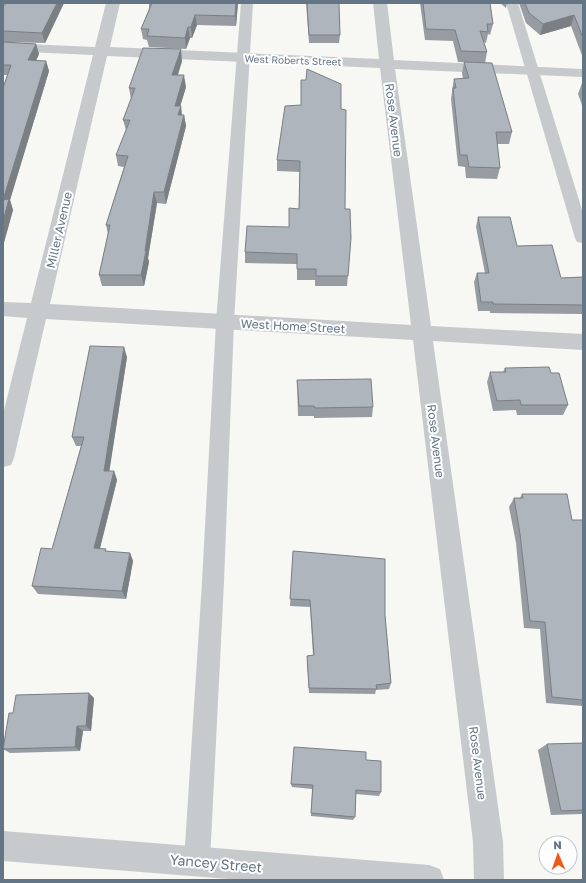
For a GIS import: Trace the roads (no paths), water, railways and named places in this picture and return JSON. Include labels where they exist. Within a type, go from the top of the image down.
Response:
[{"type":"street","name":"Miller Avenue","points":[[3,458],[113,3]]},
{"type":"street","name":"Rose Avenue","points":[[380,3],[488,842],[489,880]]},
{"type":"street","name":"West Roberts Street","points":[[3,47],[583,73]]},
{"type":"street","name":"West Home Street","points":[[3,309],[583,342]]},
{"type":"street","name":"Yancey Street","points":[[3,846],[430,880]]},
{"type":"lane","points":[[198,861],[214,582],[225,322],[247,3]]},
{"type":"lane","points":[[512,3],[583,238]]}]
